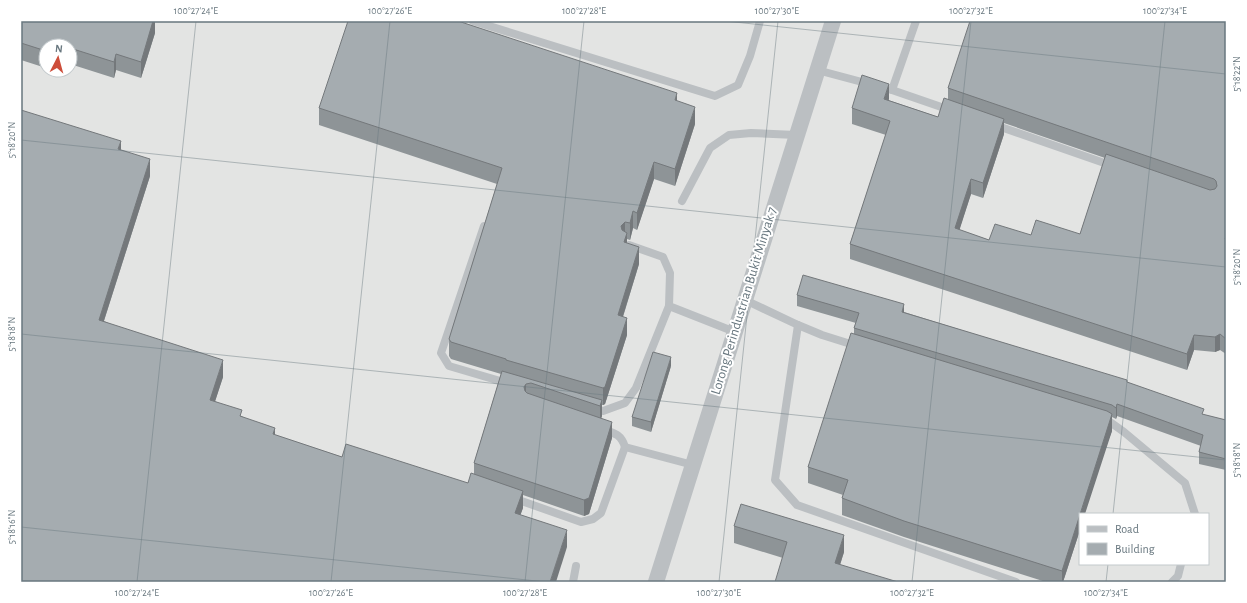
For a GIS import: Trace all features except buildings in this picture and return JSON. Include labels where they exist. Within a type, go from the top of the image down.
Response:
[{"type":"street","name":"Lorong Perindustrian Bukit Minyak 7","points":[[656,582],[833,21]]},
{"type":"lane","points":[[473,21],[715,96],[738,85],[750,56],[760,21]]},
{"type":"lane","points":[[892,90],[916,21]]},
{"type":"lane","points":[[817,70],[892,90],[959,113]]},
{"type":"lane","points":[[989,123],[1123,169]]},
{"type":"lane","points":[[682,201],[710,148],[729,135],[751,133],[796,135]]},
{"type":"lane","points":[[484,226],[440,353],[449,366],[518,386]]},
{"type":"lane","points":[[587,406],[603,411],[625,403],[636,388],[669,306],[670,273],[663,257],[626,244]]},
{"type":"lane","points":[[745,300],[822,335],[867,349]]},
{"type":"lane","points":[[669,306],[735,332]]},
{"type":"lane","points":[[798,325],[774,480],[797,505],[1016,582]]},
{"type":"lane","points":[[1095,417],[1110,422],[1185,483],[1195,513]]},
{"type":"lane","points":[[506,496],[581,522],[593,519],[601,514],[625,447],[623,440],[617,434],[595,427]]},
{"type":"lane","points":[[625,447],[693,465]]},
{"type":"lane","points":[[1172,582],[1178,576],[1181,565]]},
{"type":"lane","points":[[573,582],[576,566]]},
{"type":"shaded area","points":[[21,21],[1226,21],[1226,582],[21,582]]}]
